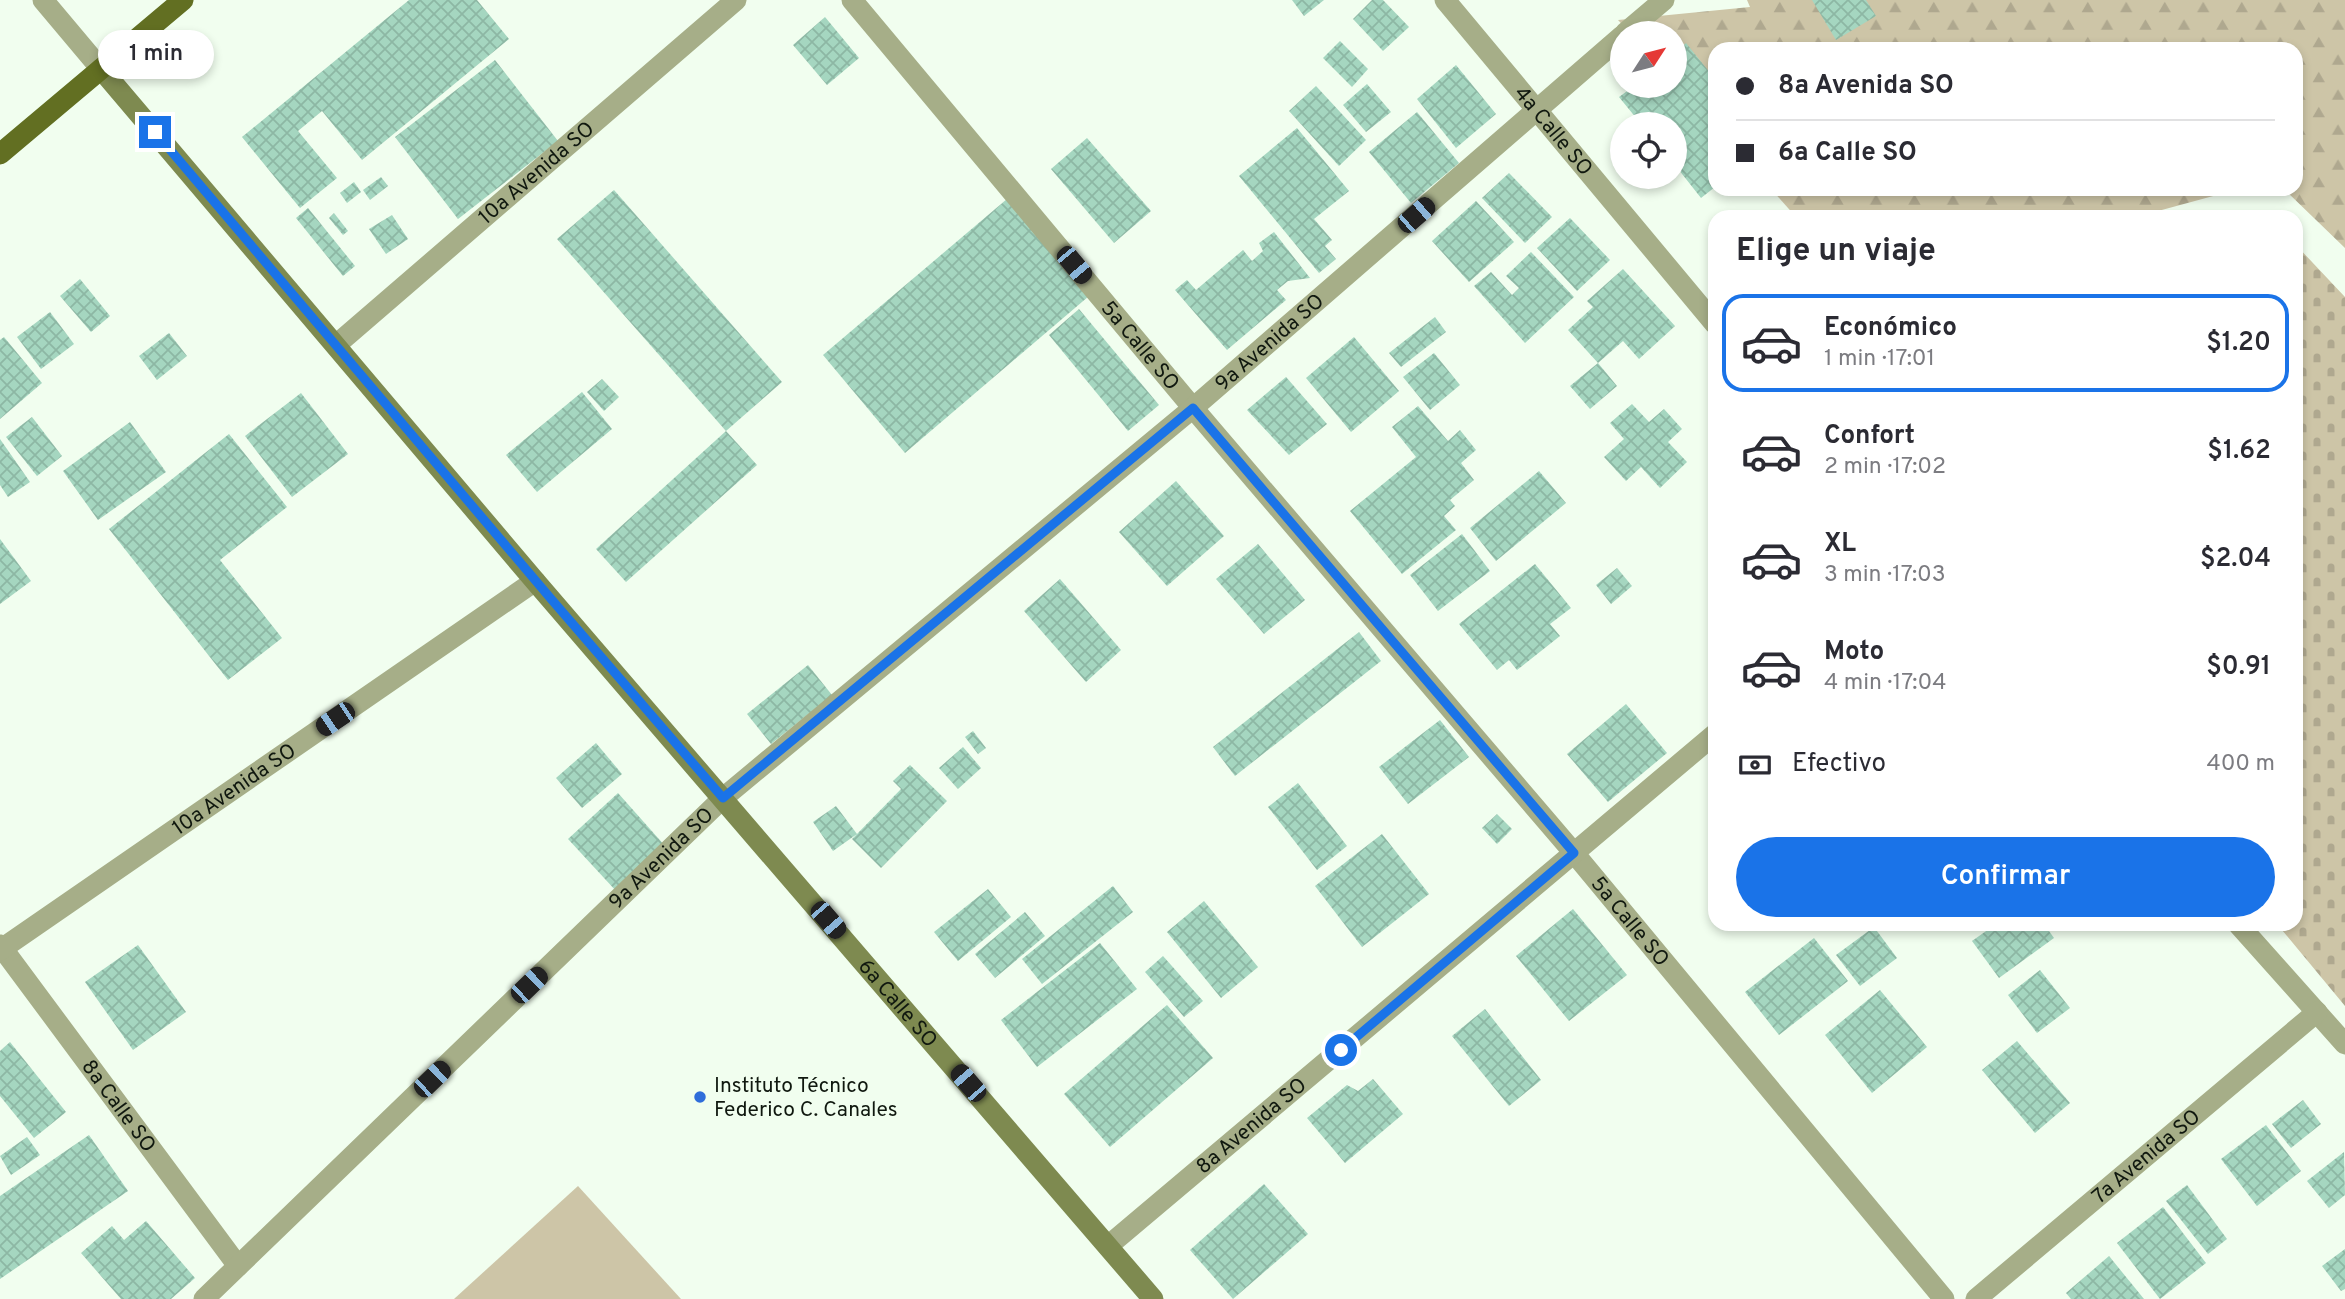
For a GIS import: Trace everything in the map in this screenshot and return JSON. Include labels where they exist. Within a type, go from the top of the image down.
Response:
[{"type":"main road","points":[[0,154],[183,0]]},
{"type":"street","points":[[43,0],[101,69]]},
{"type":"street","name":"10a Avenida SO","points":[[336,345],[736,0]]},
{"type":"street","name":"5a Calle SO","points":[[852,0],[1193,408],[1574,853],[1944,1299]]},
{"type":"street","name":"4a Calle SO","points":[[1445,0],[1708,316]]},
{"type":"street","name":"9a Avenida SO","points":[[1640,21],[1664,0]]},
{"type":"street","name":"9a Avenida SO","points":[[204,1299],[723,798],[1193,408],[1610,47]]},
{"type":"street","name":"6a Calle SO","points":[[101,69],[535,580],[1153,1299]]},
{"type":"street","name":"10a Avenida SO","points":[[1,948],[535,580]]},
{"type":"street","name":"8a Avenida SO","points":[[1108,1246],[1708,740]]},
{"type":"street","points":[[2244,931],[2345,1044]]},
{"type":"street","name":"8a Calle SO","points":[[1,948],[238,1266]]},
{"type":"street","name":"7a Avenida SO","points":[[1976,1299],[2317,1012]]},
{"type":"green space","points":[[1747,0],[2345,0],[2345,248],[2291,196],[2303,196],[2303,42],[1708,42],[1708,119],[1687,96],[1687,21],[1618,20],[1750,7]]},
{"type":"green space","points":[[1777,196],[2213,196],[2162,210],[1790,210]]},
{"type":"green space","points":[[2303,252],[2345,297],[2345,1006],[2283,931],[2303,931]]},
{"type":"green space","points":[[578,1186],[681,1299],[454,1299]]},
{"type":"building","points":[[409,0],[477,0],[509,39],[362,160],[322,111],[298,131],[337,178],[300,208],[242,137]]},
{"type":"building","points":[[1292,0],[1324,0],[1304,16]]},
{"type":"building","points":[[1372,0],[1383,0],[1409,27],[1383,51],[1353,19]]},
{"type":"building","points":[[1812,0],[1866,0],[1876,16],[1836,40]]},
{"type":"building","points":[[825,17],[859,58],[827,85],[793,45]]},
{"type":"building","points":[[1340,41],[1368,69],[1352,87],[1323,58]]},
{"type":"building","points":[[1687,44],[1708,70],[1708,192],[1701,198],[1687,180],[1687,112],[1631,112],[1620,98],[1687,98]]},
{"type":"building","points":[[495,60],[558,141],[458,219],[395,137]]},
{"type":"building","points":[[1456,65],[1496,114],[1456,148],[1417,99]]},
{"type":"building","points":[[1367,84],[1391,112],[1366,132],[1343,105]]},
{"type":"building","points":[[1316,86],[1366,140],[1339,166],[1289,111]]},
{"type":"building","points":[[1417,112],[1459,163],[1411,203],[1369,152]]},
{"type":"building","points":[[1297,128],[1349,191],[1314,219],[1332,240],[1325,246],[1336,259],[1319,273],[1239,176]]},
{"type":"building","points":[[1087,138],[1151,211],[1114,243],[1051,169]]},
{"type":"building","points":[[1509,173],[1552,217],[1525,243],[1482,198]]},
{"type":"building","points":[[381,177],[388,186],[370,200],[363,190]]},
{"type":"building","points":[[354,182],[361,192],[347,203],[340,193]]},
{"type":"building","points":[[614,190],[782,382],[726,431],[557,239]]},
{"type":"building","points":[[1007,199],[1089,296],[905,453],[823,355]]},
{"type":"building","points":[[1476,201],[1514,242],[1469,282],[1432,241]]},
{"type":"building","points":[[308,208],[355,266],[343,276],[296,218]]},
{"type":"building","points":[[334,213],[348,231],[343,235],[329,218]]},
{"type":"building","points":[[392,215],[408,239],[386,254],[369,229]]},
{"type":"building","points":[[1570,218],[1610,260],[1577,291],[1537,248]]},
{"type":"building","points":[[1274,232],[1310,278],[1288,281],[1277,290],[1286,300],[1227,350],[1175,290],[1187,280],[1196,290],[1243,250],[1252,261],[1263,251],[1259,243]]},
{"type":"building","points":[[1531,252],[1574,297],[1525,343],[1474,286],[1491,272],[1512,295],[1519,288],[1506,276]]},
{"type":"building","points":[[1623,269],[1675,326],[1639,359],[1623,341],[1598,363],[1568,330],[1593,307],[1587,301]]},
{"type":"building","points":[[80,279],[110,316],[91,332],[60,296]]},
{"type":"building","points":[[1079,309],[1159,405],[1128,431],[1049,335]]},
{"type":"building","points":[[50,312],[74,344],[41,369],[17,337]]},
{"type":"building","points":[[1435,317],[1446,332],[1401,367],[1389,353]]},
{"type":"building","points":[[169,333],[187,356],[157,380],[139,356]]},
{"type":"building","points":[[4,337],[42,383],[0,419],[0,340]]},
{"type":"building","points":[[1354,337],[1399,391],[1351,432],[1306,378]]},
{"type":"building","points":[[1434,353],[1460,385],[1430,410],[1403,377]]},
{"type":"building","points":[[1598,363],[1617,386],[1590,409],[1570,386]]},
{"type":"building","points":[[1286,377],[1327,424],[1289,455],[1247,410]]},
{"type":"building","points":[[602,379],[619,397],[604,411],[587,392]]},
{"type":"building","points":[[582,392],[612,429],[537,492],[506,455]]},
{"type":"building","points":[[301,393],[348,454],[292,497],[245,436]]},
{"type":"building","points":[[1632,404],[1649,422],[1664,409],[1682,429],[1668,442],[1687,462],[1660,488],[1641,467],[1626,481],[1604,457],[1624,439],[1610,423]]},
{"type":"building","points":[[1418,406],[1448,441],[1460,430],[1476,450],[1461,463],[1474,480],[1450,500],[1455,506],[1444,516],[1456,530],[1402,574],[1350,511],[1416,457],[1392,427]]},
{"type":"building","points":[[32,417],[62,456],[37,476],[6,437]]},
{"type":"building","points":[[130,422],[166,472],[98,520],[63,471]]},
{"type":"building","points":[[726,431],[757,465],[626,582],[596,549]]},
{"type":"building","points":[[229,434],[287,507],[220,560],[282,638],[228,680],[109,529]]},
{"type":"building","points":[[0,439],[30,482],[8,497],[0,485]]},
{"type":"building","points":[[1539,471],[1566,503],[1496,561],[1470,528]]},
{"type":"building","points":[[1176,481],[1224,536],[1167,586],[1119,532]]},
{"type":"building","points":[[1462,534],[1490,571],[1438,611],[1410,575]]},
{"type":"building","points":[[0,539],[31,581],[0,604]]},
{"type":"building","points":[[1258,544],[1305,600],[1264,634],[1216,579]]},
{"type":"building","points":[[1535,564],[1571,608],[1550,624],[1560,636],[1517,670],[1509,660],[1497,670],[1459,624]]},
{"type":"building","points":[[1617,568],[1632,586],[1611,604],[1596,585]]},
{"type":"building","points":[[1060,579],[1121,650],[1086,682],[1024,611]]},
{"type":"building","points":[[1359,632],[1381,661],[1235,776],[1213,747]]},
{"type":"building","points":[[808,665],[832,695],[771,744],[747,714]]},
{"type":"building","points":[[1626,704],[1667,753],[1608,802],[1567,754]]},
{"type":"building","points":[[1440,720],[1469,757],[1408,804],[1379,767]]},
{"type":"building","points":[[973,731],[986,748],[978,754],[965,737]]},
{"type":"building","points":[[596,743],[622,774],[582,808],[556,778]]},
{"type":"building","points":[[963,747],[981,768],[958,789],[939,768]]},
{"type":"building","points":[[910,765],[947,801],[881,868],[852,839],[901,789],[893,781]]},
{"type":"building","points":[[1298,783],[1347,846],[1317,870],[1268,807]]},
{"type":"building","points":[[618,793],[666,847],[617,892],[568,839]]},
{"type":"building","points":[[836,806],[857,834],[833,851],[813,822]]},
{"type":"building","points":[[1497,814],[1512,829],[1497,844],[1482,828]]},
{"type":"building","points":[[1382,834],[1429,894],[1362,947],[1315,886]]},
{"type":"building","points":[[1113,886],[1133,912],[1042,984],[1022,959]]},
{"type":"building","points":[[988,889],[1011,917],[958,961],[934,932]]},
{"type":"building","points":[[1204,901],[1258,967],[1221,998],[1167,932]]},
{"type":"building","points":[[1573,909],[1627,975],[1569,1021],[1516,956]]},
{"type":"building","points":[[1025,912],[1045,936],[995,978],[975,954]]},
{"type":"building","points":[[1869,931],[1877,931],[1897,958],[1860,986],[1836,955]]},
{"type":"building","points":[[1986,931],[2049,931],[2054,938],[1999,978],[1972,941]]},
{"type":"building","points":[[1814,938],[1848,981],[1779,1035],[1745,992]]},
{"type":"building","points":[[1100,943],[1137,989],[1037,1067],[1001,1020]]},
{"type":"building","points":[[138,945],[186,1012],[133,1050],[85,982]]},
{"type":"building","points":[[1163,956],[1203,1001],[1184,1017],[1145,972]]},
{"type":"building","points":[[2040,970],[2070,1008],[2037,1033],[2008,995]]},
{"type":"building","points":[[1880,990],[1927,1047],[1872,1093],[1825,1035]]},
{"type":"building","points":[[1167,1005],[1213,1058],[1110,1147],[1064,1094]]},
{"type":"building","points":[[1485,1009],[1541,1080],[1509,1106],[1452,1036]]},
{"type":"building","points":[[2017,1041],[2070,1103],[2035,1133],[1982,1070]]},
{"type":"building","points":[[10,1042],[66,1112],[34,1138],[0,1096],[0,1051]]},
{"type":"building","points":[[1373,1079],[1403,1114],[1345,1163],[1307,1118],[1347,1085],[1358,1091]]},
{"type":"building","points":[[2303,1100],[2321,1124],[2291,1148],[2272,1124]]},
{"type":"building","points":[[2266,1125],[2301,1171],[2257,1206],[2221,1159]]},
{"type":"building","points":[[89,1135],[128,1191],[0,1279],[0,1196]]},
{"type":"building","points":[[27,1137],[40,1155],[11,1175],[0,1156]]},
{"type":"building","points":[[2344,1152],[2345,1195],[2329,1208],[2307,1181]]},
{"type":"building","points":[[1264,1184],[1308,1234],[1233,1299],[1190,1250]]},
{"type":"building","points":[[2187,1185],[2227,1239],[2208,1254],[2166,1201]]},
{"type":"building","points":[[2163,1207],[2206,1263],[2160,1299],[2117,1243]]},
{"type":"building","points":[[146,1221],[195,1278],[171,1299],[121,1299],[81,1253],[112,1226],[124,1240]]},
{"type":"building","points":[[2345,1249],[2345,1289],[2341,1291],[2322,1266]]},
{"type":"building","points":[[2109,1256],[2144,1299],[2071,1299],[2066,1293]]},
{"type":"place","name":"Instituto Técnico Federico C. Canales","points":[[700,1097]]},
{"type":"route","points":[[155,132],[723,798],[1193,408],[1574,853],[1341,1050]]}]
